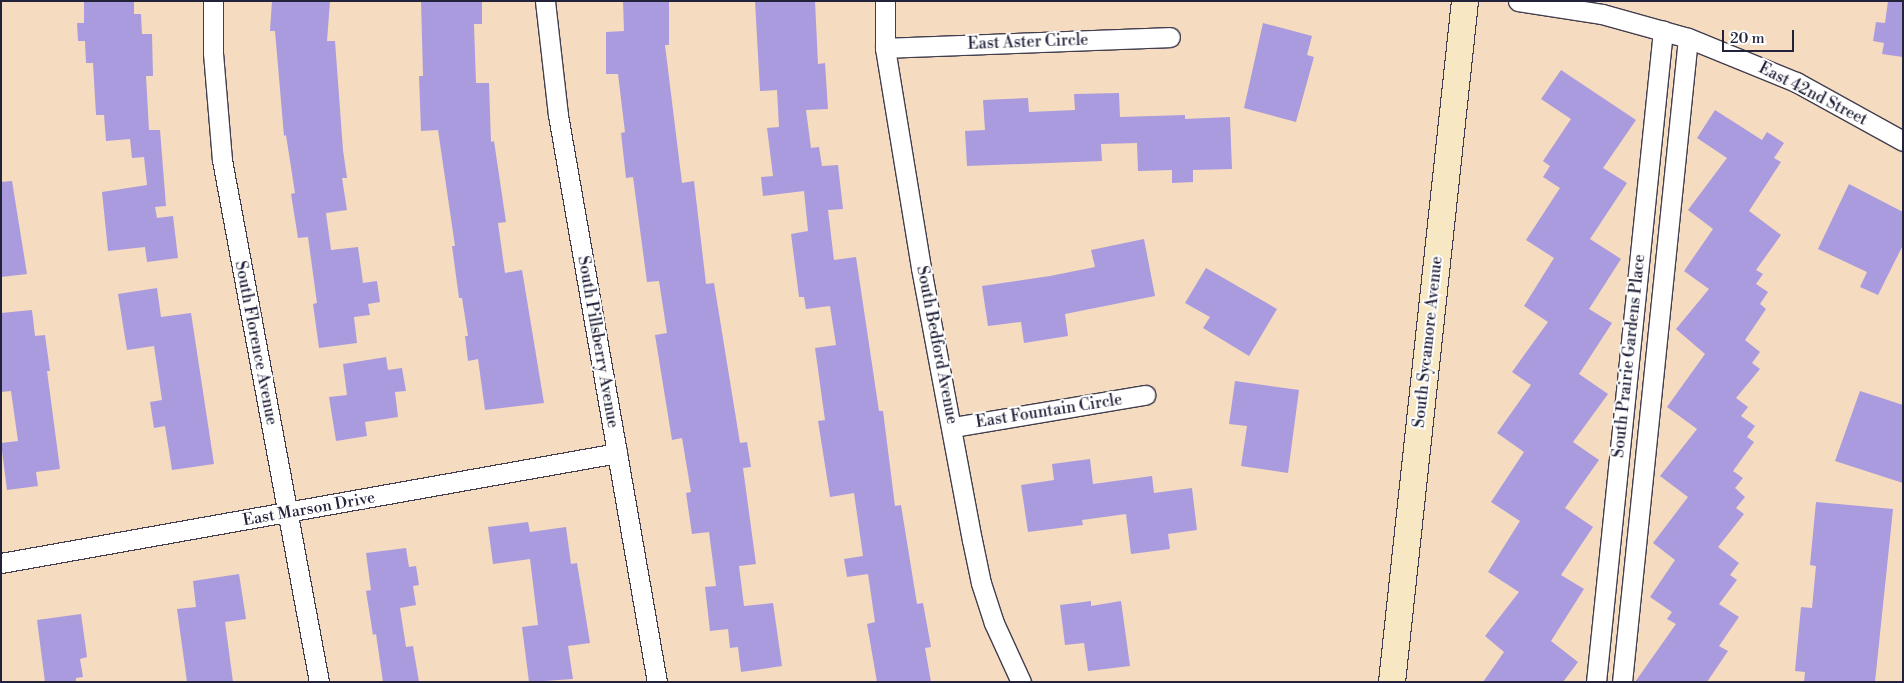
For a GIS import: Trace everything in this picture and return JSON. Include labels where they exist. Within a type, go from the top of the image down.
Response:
[{"type":"main road","name":"South Sycamore Avenue","points":[[1392,682],[1465,1]]},
{"type":"street","name":"South Florence Avenue","points":[[213,1],[213,53],[222,160],[319,682]]},
{"type":"street","name":"South Pillsberry Avenue","points":[[545,1],[558,115],[656,682]]},
{"type":"street","name":"South Bedford Avenue","points":[[885,1],[885,48],[921,268],[953,427],[981,584],[994,623],[1021,682]]},
{"type":"street","name":"East 42nd Street","points":[[1518,1],[1602,14],[1688,38],[1796,82],[1903,141]]},
{"type":"street","name":"South Prairie Gardens Place","points":[[1596,682],[1663,30]]},
{"type":"street","name":"East Aster Circle","points":[[885,48],[1170,37]]},
{"type":"street","name":"South Prairie Gardens Place","points":[[1622,682],[1688,38]]},
{"type":"street","name":"East Fountain Circle","points":[[953,427],[1145,394]]},
{"type":"street","name":"East Marson Drive","points":[[1,564],[617,453]]},
{"type":"building","points":[[84,1],[134,1],[134,14],[141,14],[142,34],[152,34],[153,76],[146,76],[149,130],[160,130],[166,206],[155,207],[157,218],[173,216],[178,258],[147,262],[145,247],[108,251],[102,192],[147,185],[144,157],[132,158],[130,139],[106,141],[104,115],[96,115],[93,63],[86,63],[85,41],[78,41],[77,23],[84,23]]},
{"type":"building","points":[[272,1],[330,1],[327,41],[335,41],[343,150],[347,178],[342,178],[347,210],[326,213],[331,250],[358,247],[363,283],[377,281],[380,302],[368,304],[370,315],[354,317],[357,343],[319,348],[313,304],[317,303],[308,237],[298,238],[291,194],[295,193],[286,135],[284,136],[275,31],[270,31]]},
{"type":"building","points":[[421,1],[482,1],[482,24],[474,24],[476,83],[489,83],[491,142],[494,141],[506,222],[498,223],[505,273],[522,270],[544,403],[485,410],[478,359],[468,361],[465,336],[468,336],[462,298],[459,298],[452,246],[455,246],[438,130],[421,131],[419,76],[423,76]]},
{"type":"building","points":[[623,1],[669,1],[669,45],[665,45],[682,183],[694,181],[706,284],[714,283],[740,443],[747,442],[751,467],[743,468],[756,564],[739,566],[744,606],[773,603],[782,666],[741,672],[738,647],[730,648],[728,629],[710,631],[705,587],[716,586],[709,532],[692,534],[686,493],[691,492],[682,438],[672,440],[655,335],[667,333],[659,281],[647,282],[633,177],[626,178],[621,133],[625,132],[618,74],[606,74],[606,32],[624,31]]},
{"type":"building","points":[[755,1],[815,1],[818,64],[825,63],[828,109],[806,110],[811,148],[819,147],[822,166],[838,165],[843,209],[828,210],[834,260],[856,257],[879,411],[883,411],[895,506],[901,505],[917,604],[923,603],[931,647],[925,648],[931,682],[877,682],[867,624],[875,622],[868,574],[847,577],[844,559],[863,556],[854,493],[830,497],[818,421],[825,420],[815,348],[836,345],[830,306],[806,309],[804,297],[799,297],[791,234],[808,231],[804,191],[763,196],[761,177],[773,176],[767,128],[779,127],[777,90],[760,91]]},
{"type":"building","points":[[1888,1],[1903,1],[1903,57],[1882,54],[1884,43],[1873,41],[1876,22],[1885,23]]},
{"type":"building","points":[[1263,23],[1312,36],[1307,55],[1314,57],[1296,122],[1244,108]]},
{"type":"building","points":[[1561,70],[1636,120],[1603,168],[1627,183],[1590,239],[1621,259],[1589,309],[1612,323],[1579,374],[1608,394],[1573,442],[1599,460],[1565,508],[1593,527],[1561,575],[1584,589],[1551,641],[1578,662],[1563,682],[1483,682],[1504,652],[1485,636],[1519,592],[1488,572],[1520,521],[1491,502],[1524,452],[1497,433],[1531,385],[1512,372],[1548,322],[1524,306],[1554,258],[1526,240],[1560,188],[1543,177],[1550,166],[1543,161],[1571,119],[1541,99]]},
{"type":"building","points":[[1119,93],[1120,117],[1185,115],[1185,119],[1230,117],[1232,169],[1193,170],[1193,182],[1172,183],[1172,170],[1138,171],[1137,143],[1101,144],[1102,161],[967,166],[965,131],[985,130],[983,100],[1028,98],[1029,112],[1075,110],[1074,94]]},
{"type":"building","points":[[1715,110],[1762,140],[1767,132],[1784,143],[1774,158],[1781,162],[1749,211],[1781,235],[1756,270],[1763,274],[1756,284],[1768,292],[1760,304],[1766,309],[1745,340],[1760,352],[1752,363],[1760,369],[1736,398],[1748,407],[1741,416],[1755,426],[1747,437],[1754,442],[1733,471],[1743,478],[1735,488],[1745,497],[1736,508],[1744,514],[1718,547],[1739,563],[1730,575],[1737,580],[1719,604],[1739,617],[1719,646],[1728,651],[1707,682],[1635,682],[1676,624],[1667,619],[1672,612],[1650,597],[1675,560],[1653,543],[1688,497],[1660,476],[1697,429],[1667,407],[1705,354],[1676,329],[1709,289],[1684,271],[1713,229],[1688,210],[1727,158],[1697,138]]},
{"type":"building","points":[[12,181],[27,274],[1,277],[1,182]]},
{"type":"building","points":[[1849,184],[1903,212],[1903,245],[1878,295],[1860,287],[1867,272],[1818,249]]},
{"type":"building","points":[[1144,239],[1155,296],[1065,314],[1068,336],[1024,343],[1021,322],[988,326],[982,286],[1095,267],[1091,250]]},
{"type":"building","points":[[1206,268],[1277,309],[1249,356],[1203,328],[1210,317],[1185,303]]},
{"type":"building","points":[[157,288],[161,317],[191,313],[214,464],[172,470],[165,426],[154,428],[150,402],[162,400],[154,346],[127,350],[118,294]]},
{"type":"building","points":[[32,310],[35,336],[45,335],[50,371],[47,371],[60,469],[36,472],[38,486],[7,490],[1,443],[18,441],[11,391],[1,392],[1,313]]},
{"type":"building","points":[[386,357],[388,370],[402,368],[406,391],[395,392],[398,417],[365,422],[367,436],[336,441],[329,397],[347,395],[343,364]]},
{"type":"building","points":[[1235,381],[1299,390],[1288,473],[1241,466],[1247,426],[1229,424]]},
{"type":"building","points":[[1860,391],[1903,405],[1903,483],[1835,461]]},
{"type":"building","points":[[1090,459],[1093,484],[1152,476],[1154,493],[1192,488],[1197,530],[1168,534],[1170,549],[1131,554],[1126,514],[1082,520],[1083,525],[1028,532],[1021,485],[1054,480],[1052,464]]},
{"type":"building","points":[[1816,502],[1893,509],[1875,682],[1804,682],[1805,672],[1795,671],[1801,607],[1812,608],[1816,566],[1810,565]]},
{"type":"building","points":[[528,522],[530,532],[566,527],[571,564],[577,563],[590,643],[568,646],[573,679],[529,682],[522,627],[538,625],[530,559],[493,564],[488,527]]},
{"type":"building","points":[[406,548],[409,567],[416,566],[419,585],[413,586],[416,605],[400,608],[406,647],[413,646],[419,682],[383,682],[376,634],[373,635],[366,591],[371,590],[366,553]]},
{"type":"building","points":[[239,574],[246,619],[225,622],[233,682],[187,682],[177,609],[196,607],[193,581]]},
{"type":"building","points":[[1091,601],[1091,606],[1121,601],[1130,666],[1088,671],[1084,643],[1065,645],[1060,605]]},
{"type":"building","points":[[81,614],[87,657],[80,659],[83,677],[76,678],[76,682],[45,682],[37,620]]}]
